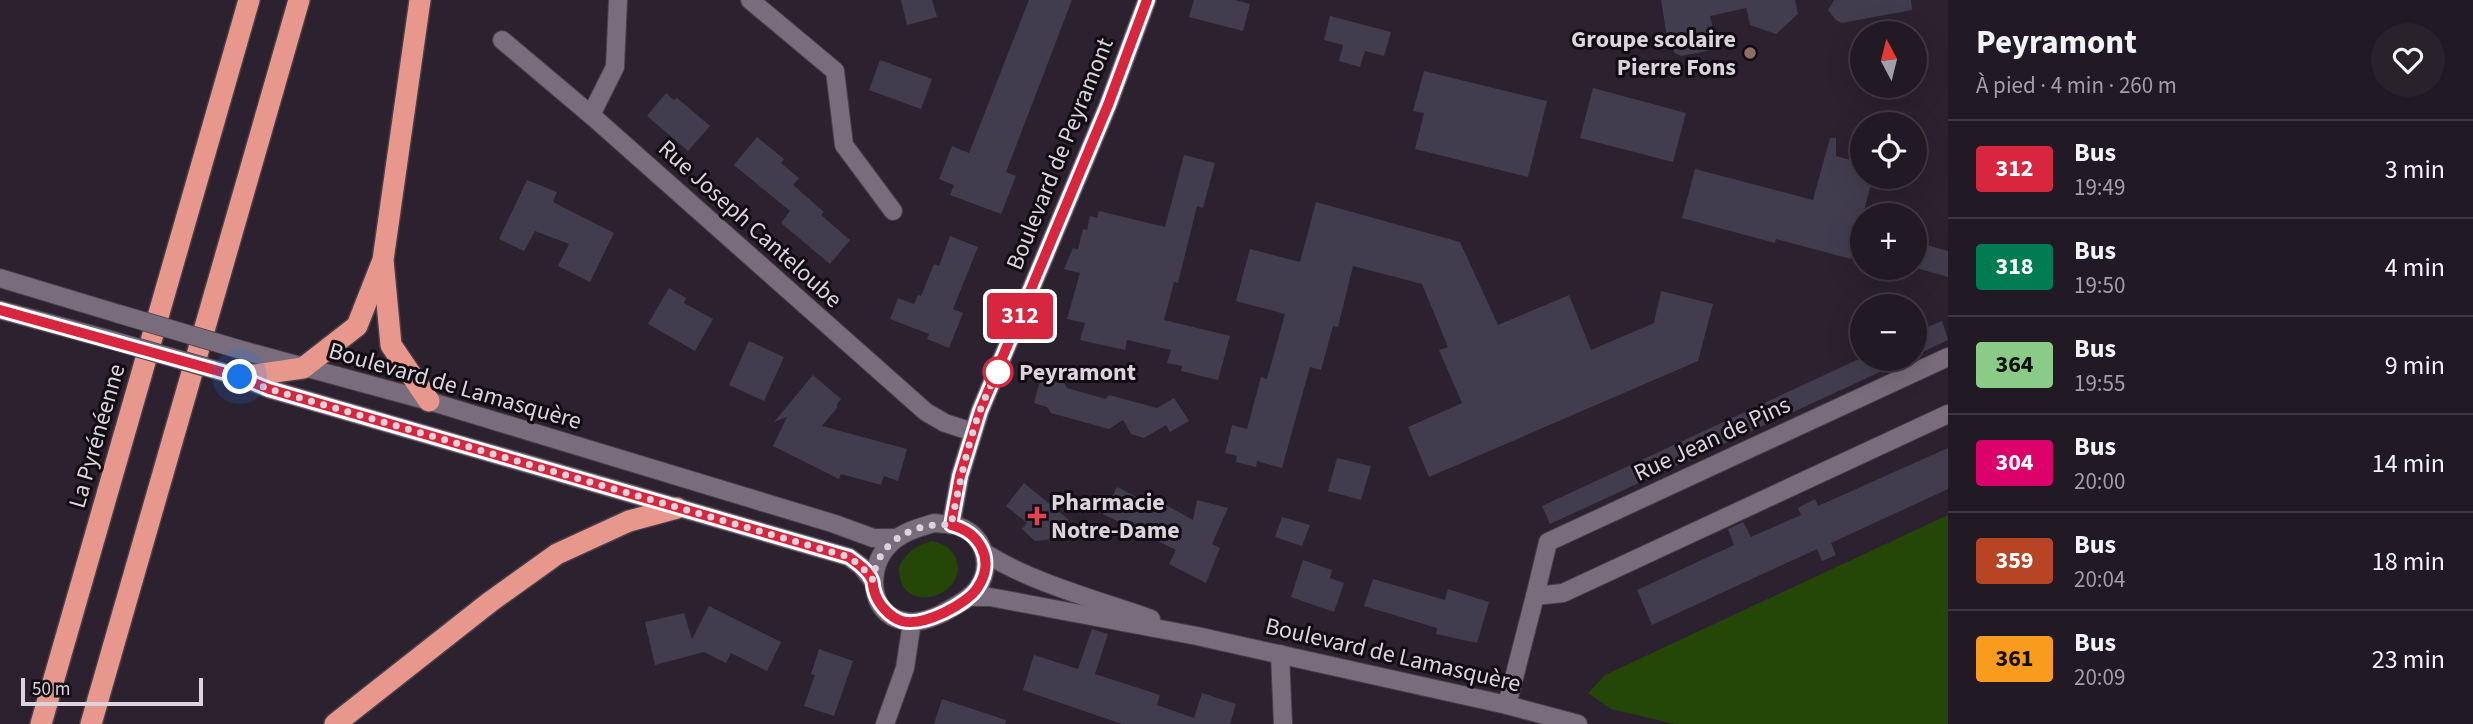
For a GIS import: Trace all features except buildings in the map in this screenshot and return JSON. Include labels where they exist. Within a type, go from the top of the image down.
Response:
[{"type":"highway","name":"La Pyrénéenne","points":[[41,724],[249,0]]},
{"type":"highway","points":[[91,724],[299,0]]},
{"type":"highway","points":[[240,377],[303,368],[357,326],[383,260],[420,0]]},
{"type":"highway","points":[[383,260],[391,345],[429,401]]},
{"type":"highway","points":[[335,724],[490,602],[557,554],[629,521],[677,508]]},
{"type":"main road","points":[[591,115],[615,67],[618,0]]},
{"type":"main road","points":[[750,0],[835,71],[844,145],[893,211]]},
{"type":"main road","name":"Boulevard de Peyramont","points":[[951,525],[960,476],[973,432],[1108,105],[1147,0]]},
{"type":"main road","name":"Rue Joseph Canteloube","points":[[502,40],[591,115],[926,412],[945,423],[973,432]]},
{"type":"main road","name":"Boulevard de Lamasquère","points":[[0,278],[303,368],[429,401],[835,524],[873,538],[897,538]]},
{"type":"main road","points":[[0,310],[240,377],[269,389],[849,557],[873,580]]},
{"type":"main road","name":"Rue Jean de Pins","points":[[1507,705],[1548,541],[1948,357]]},
{"type":"main road","points":[[1535,596],[1563,593],[1948,414]]},
{"type":"main road","points":[[934,523],[951,525],[963,528],[973,535],[985,553],[984,575],[978,587],[969,597],[931,618],[901,621],[887,612],[878,601],[873,580],[874,568],[880,555],[897,538],[914,529],[934,523]]},
{"type":"main road","name":"Boulevard de Lamasquère","points":[[985,553],[1000,563],[1030,575],[1197,636]]},
{"type":"main road","name":"Boulevard de Lamasquère","points":[[969,597],[990,597],[1197,636],[1507,705],[1577,724]]},
{"type":"main road","points":[[885,724],[905,668],[912,622]]},
{"type":"main road","points":[[1280,654],[1283,724]]},
{"type":"green space","points":[[1948,515],[1948,724],[1675,724],[1611,709],[1588,693],[1605,675]]},
{"type":"green space","points":[[932,541],[951,550],[957,562],[957,574],[952,585],[942,592],[931,597],[919,597],[909,593],[902,583],[899,567],[912,550]]},
{"type":"bus line","name":"312","points":[[0,310],[240,377],[269,389],[849,557],[873,580],[878,601],[887,612],[901,621],[931,618],[969,597],[984,575],[985,553],[980,542],[963,528],[951,525],[960,476],[980,411],[1108,105],[1147,0]]},
{"type":"place","name":"Groupe scolaire Pierre Fons","points":[[1750,53]]},
{"type":"place","name":"Peyramont","points":[[998,372]]},
{"type":"place","name":"Pharmacie Notre-Dame","points":[[1037,516]]},
{"type":"route","points":[[240,377],[269,389],[849,557],[873,580],[874,568],[880,555],[897,538],[934,523],[951,525],[960,476],[973,432],[998,372]]}]
